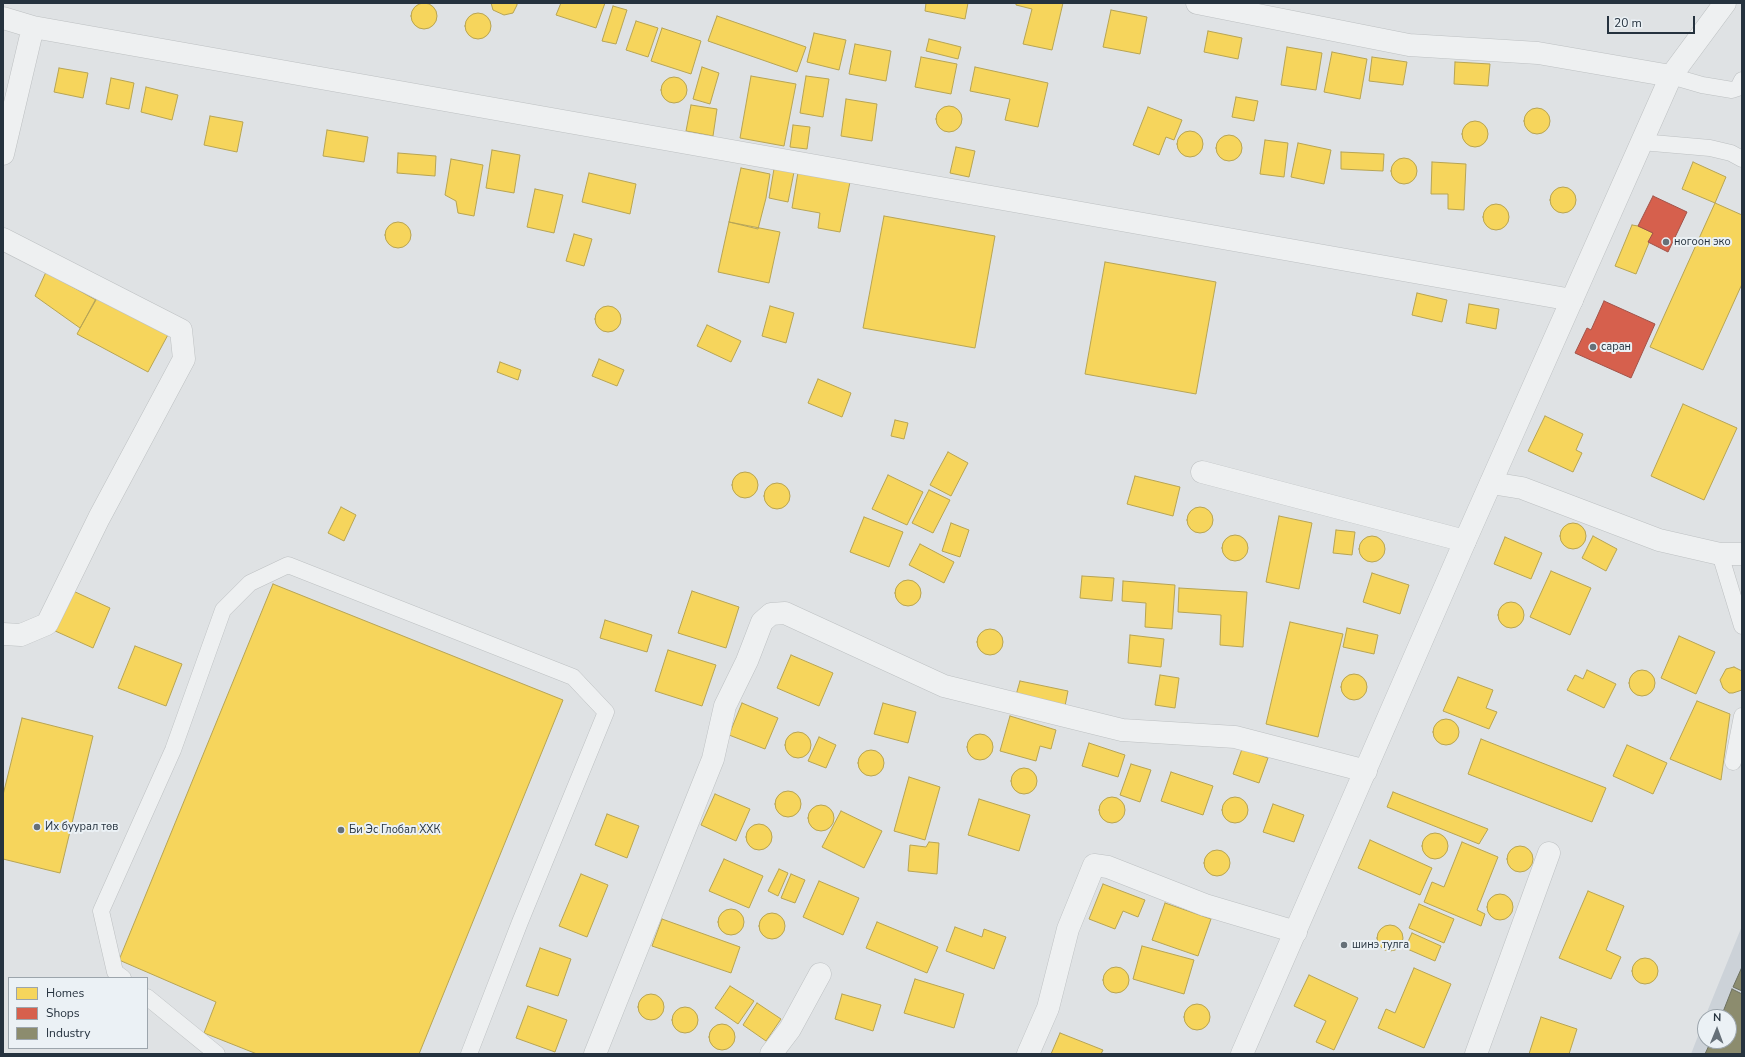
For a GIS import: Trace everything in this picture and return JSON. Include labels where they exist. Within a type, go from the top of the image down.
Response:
[{"type":"street","points":[[1197,3],[1410,45],[1538,53],[1671,76]]},
{"type":"street","points":[[1242,1054],[1465,541],[1671,76],[1725,3]]},
{"type":"street","points":[[3,18],[33,27],[1572,300]]},
{"type":"street","points":[[3,154],[33,27]]},
{"type":"street","points":[[3,239],[181,330],[184,359],[99,518],[47,624],[21,635],[3,634]]},
{"type":"street","points":[[1202,472],[1465,541]]},
{"type":"street","points":[[1491,483],[1522,488],[1659,540],[1720,554],[1742,554]]},
{"type":"street","points":[[595,1054],[713,759],[725,706],[747,661],[762,622],[771,614],[785,613],[944,686],[1122,730],[1235,737],[1366,771]]},
{"type":"street","points":[[1476,1054],[1549,853]]},
{"type":"street","points":[[1028,1054],[1048,1008],[1068,929],[1094,865],[1108,867],[1204,905],[1296,932]]},
{"type":"street","points":[[771,1054],[790,1029],[820,974]]},
{"type":"lane","points":[[1671,76],[1707,86],[1732,90],[1738,88],[1742,80]]},
{"type":"lane","points":[[1641,142],[1710,148],[1738,153]]},
{"type":"lane","points":[[1720,554],[1742,626]]},
{"type":"lane","points":[[122,977],[115,972],[100,911],[173,750],[223,610],[250,583],[288,565],[573,677],[606,712],[520,922],[469,1054]]},
{"type":"lane","points":[[1733,762],[1742,716]]},
{"type":"lane","points":[[148,998],[217,1054]]},
{"type":"shaded area","points":[[1742,926],[1742,1054],[1691,1054],[1697,1039],[1697,1049],[1737,1049],[1737,1009],[1708,1009]]},
{"type":"building: Homes","points":[[424,3],[433,7],[437,16],[433,25],[424,29],[415,25],[411,16],[415,7]]},
{"type":"building: Homes","points":[[491,3],[517,3],[517,5],[513,13],[504,15],[493,10]]},
{"type":"building: Homes","points":[[561,3],[605,3],[596,28],[556,15]]},
{"type":"building: Homes","points":[[926,3],[968,3],[965,19],[925,11]]},
{"type":"building: Homes","points":[[1016,3],[1063,3],[1052,50],[1023,44],[1032,9],[1016,5]]},
{"type":"building: Homes","points":[[613,6],[627,10],[616,44],[602,41]]},
{"type":"building: Homes","points":[[1111,10],[1147,17],[1140,54],[1103,47]]},
{"type":"building: Homes","points":[[478,13],[487,17],[491,26],[487,35],[478,39],[469,35],[465,26],[469,17]]},
{"type":"building: Homes","points":[[717,16],[806,47],[797,72],[708,41]]},
{"type":"building: Homes","points":[[636,21],[658,28],[648,57],[626,50]]},
{"type":"building: Homes","points":[[662,28],[701,41],[691,74],[651,61]]},
{"type":"building: Homes","points":[[1208,31],[1242,38],[1238,59],[1204,52]]},
{"type":"building: Homes","points":[[814,33],[846,40],[839,70],[807,62]]},
{"type":"building: Homes","points":[[929,39],[961,47],[958,59],[926,51]]},
{"type":"building: Homes","points":[[855,44],[891,51],[886,81],[849,74]]},
{"type":"building: Homes","points":[[1287,47],[1322,53],[1316,90],[1281,85]]},
{"type":"building: Homes","points":[[1332,52],[1367,59],[1360,99],[1324,92]]},
{"type":"building: Homes","points":[[921,57],[957,64],[951,94],[915,87]]},
{"type":"building: Homes","points":[[1372,57],[1407,62],[1403,85],[1369,81]]},
{"type":"building: Homes","points":[[1455,62],[1490,64],[1488,86],[1454,84]]},
{"type":"building: Homes","points":[[702,67],[719,73],[710,104],[693,99]]},
{"type":"building: Homes","points":[[975,67],[1048,83],[1038,127],[1005,120],[1010,99],[970,91]]},
{"type":"building: Homes","points":[[59,68],[88,73],[83,98],[54,92]]},
{"type":"building: Homes","points":[[751,76],[796,84],[784,146],[740,138]]},
{"type":"building: Homes","points":[[806,76],[829,79],[823,117],[800,113]]},
{"type":"building: Homes","points":[[674,77],[683,81],[687,90],[683,99],[674,103],[665,99],[661,90],[665,81]]},
{"type":"building: Homes","points":[[111,78],[134,83],[129,109],[106,104]]},
{"type":"building: Homes","points":[[146,87],[178,95],[172,120],[141,112]]},
{"type":"building: Homes","points":[[1236,97],[1258,101],[1254,121],[1232,117]]},
{"type":"building: Homes","points":[[846,99],[877,104],[872,141],[841,136]]},
{"type":"building: Homes","points":[[691,105],[717,109],[713,136],[686,131]]},
{"type":"building: Homes","points":[[949,106],[958,110],[962,119],[958,128],[949,132],[940,128],[936,119],[940,110]]},
{"type":"building: Homes","points":[[1148,107],[1182,120],[1174,140],[1166,137],[1159,155],[1133,145]]},
{"type":"building: Homes","points":[[1537,108],[1546,112],[1550,121],[1546,130],[1537,134],[1528,130],[1524,121],[1528,112]]},
{"type":"building: Homes","points":[[210,116],[243,122],[237,152],[204,145]]},
{"type":"building: Homes","points":[[1475,121],[1484,125],[1488,134],[1484,143],[1475,147],[1466,143],[1462,134],[1466,125]]},
{"type":"building: Homes","points":[[793,125],[810,127],[807,149],[790,147]]},
{"type":"building: Homes","points":[[327,130],[368,137],[364,162],[323,156]]},
{"type":"building: Homes","points":[[1190,131],[1199,135],[1203,144],[1199,153],[1190,157],[1181,153],[1177,144],[1181,135]]},
{"type":"building: Homes","points":[[1229,135],[1238,139],[1242,148],[1238,157],[1229,161],[1220,157],[1216,148],[1220,139]]},
{"type":"building: Homes","points":[[1265,140],[1288,143],[1284,177],[1260,174]]},
{"type":"building: Homes","points":[[1298,143],[1331,150],[1324,184],[1291,177]]},
{"type":"building: Homes","points":[[956,147],[975,151],[969,177],[950,173]]},
{"type":"building: Homes","points":[[492,150],[520,155],[514,193],[486,188]]},
{"type":"building: Homes","points":[[1341,152],[1384,154],[1383,171],[1341,169]]},
{"type":"building: Homes","points":[[398,153],[436,156],[435,176],[397,173]]},
{"type":"building: Homes","points":[[1404,158],[1413,162],[1417,171],[1413,180],[1404,184],[1395,180],[1391,171],[1395,162]]},
{"type":"building: Homes","points":[[451,159],[483,165],[474,216],[458,213],[456,201],[445,195]]},
{"type":"building: Homes","points":[[1432,162],[1466,164],[1464,210],[1448,209],[1448,194],[1431,194]]},
{"type":"building: Homes","points":[[1693,162],[1726,177],[1715,203],[1682,189]]},
{"type":"building: Homes","points":[[741,168],[770,174],[766,198],[758,229],[729,222]]},
{"type":"building: Homes","points":[[774,169],[794,172],[788,202],[769,198]]},
{"type":"building: Homes","points":[[798,172],[850,182],[840,232],[818,228],[820,213],[792,208]]},
{"type":"building: Homes","points":[[589,173],[636,184],[630,214],[582,202]]},
{"type":"building: Homes","points":[[1563,187],[1572,191],[1576,200],[1572,209],[1563,213],[1554,209],[1550,200],[1554,191]]},
{"type":"building: Homes","points":[[535,189],[563,195],[554,233],[527,227]]},
{"type":"building: Homes","points":[[1715,203],[1742,215],[1742,284],[1703,370],[1650,347]]},
{"type":"building: Homes","points":[[1496,204],[1505,208],[1509,217],[1505,226],[1496,230],[1487,226],[1483,217],[1487,208]]},
{"type":"building: Homes","points":[[884,216],[995,236],[975,348],[863,328]]},
{"type":"building: Homes","points":[[398,222],[407,226],[411,235],[407,244],[398,248],[389,244],[385,235],[389,226]]},
{"type":"building: Homes","points":[[729,222],[780,232],[769,283],[718,272]]},
{"type":"building: Homes","points":[[1632,225],[1638,226],[1653,233],[1636,274],[1615,266]]},
{"type":"building: Homes","points":[[574,234],[592,239],[584,266],[566,261]]},
{"type":"building: Homes","points":[[1105,262],[1216,282],[1196,394],[1085,374]]},
{"type":"building: Homes","points":[[46,272],[96,300],[80,328],[35,296]]},
{"type":"building: Homes","points":[[99,293],[170,331],[148,372],[77,334]]},
{"type":"building: Homes","points":[[1417,293],[1447,300],[1442,322],[1412,315]]},
{"type":"building: Homes","points":[[1469,304],[1499,309],[1496,329],[1466,323]]},
{"type":"building: Homes","points":[[608,306],[617,310],[621,319],[617,328],[608,332],[599,328],[595,319],[599,310]]},
{"type":"building: Homes","points":[[770,306],[794,313],[786,343],[762,336]]},
{"type":"building: Homes","points":[[707,325],[741,341],[731,362],[697,346]]},
{"type":"building: Homes","points":[[599,359],[624,370],[617,386],[592,376]]},
{"type":"building: Homes","points":[[500,362],[521,370],[518,380],[497,372]]},
{"type":"building: Homes","points":[[818,379],[851,393],[842,417],[808,403]]},
{"type":"building: Homes","points":[[1683,404],[1737,428],[1704,500],[1651,476]]},
{"type":"building: Homes","points":[[1545,416],[1583,434],[1576,450],[1582,453],[1573,472],[1528,451]]},
{"type":"building: Homes","points":[[895,420],[908,423],[904,439],[891,436]]},
{"type":"building: Homes","points":[[948,452],[968,463],[951,496],[930,485]]},
{"type":"building: Homes","points":[[745,472],[754,476],[758,485],[754,494],[745,498],[736,494],[732,485],[736,476]]},
{"type":"building: Homes","points":[[888,475],[923,492],[907,525],[872,509]]},
{"type":"building: Homes","points":[[1135,476],[1180,487],[1173,516],[1127,504]]},
{"type":"building: Homes","points":[[777,483],[786,487],[790,496],[786,505],[777,509],[768,505],[764,496],[768,487]]},
{"type":"building: Homes","points":[[929,490],[950,500],[933,533],[912,523]]},
{"type":"building: Homes","points":[[341,507],[356,515],[344,541],[328,533]]},
{"type":"building: Homes","points":[[1200,507],[1209,511],[1213,520],[1209,529],[1200,533],[1191,529],[1187,520],[1191,511]]},
{"type":"building: Homes","points":[[1279,516],[1312,523],[1299,589],[1266,582]]},
{"type":"building: Homes","points":[[864,517],[903,532],[889,567],[850,552]]},
{"type":"building: Homes","points":[[951,523],[969,530],[960,557],[942,551]]},
{"type":"building: Homes","points":[[1573,523],[1582,527],[1586,536],[1582,545],[1573,549],[1564,545],[1560,536],[1564,527]]},
{"type":"building: Homes","points":[[1336,530],[1355,532],[1352,555],[1333,553]]},
{"type":"building: Homes","points":[[1235,535],[1244,539],[1248,548],[1244,557],[1235,561],[1226,557],[1222,548],[1226,539]]},
{"type":"building: Homes","points":[[1372,536],[1381,540],[1385,549],[1381,558],[1372,562],[1363,558],[1359,549],[1363,540]]},
{"type":"building: Homes","points":[[1593,536],[1617,549],[1606,571],[1582,558]]},
{"type":"building: Homes","points":[[1505,537],[1542,553],[1531,579],[1494,564]]},
{"type":"building: Homes","points":[[920,544],[954,562],[944,583],[909,565]]},
{"type":"building: Homes","points":[[1551,571],[1591,588],[1570,635],[1530,617]]},
{"type":"building: Homes","points":[[1372,573],[1409,585],[1400,614],[1363,602]]},
{"type":"building: Homes","points":[[1082,576],[1114,578],[1112,601],[1080,598]]},
{"type":"building: Homes","points":[[908,580],[917,584],[921,593],[917,602],[908,606],[899,602],[895,593],[899,584]]},
{"type":"building: Homes","points":[[1123,581],[1175,585],[1172,629],[1145,627],[1146,603],[1122,601]]},
{"type":"building: Homes","name":"Би Эс Глобал ХХК","points":[[273,584],[563,700],[419,1054],[257,1054],[204,1033],[216,1002],[119,960]]},
{"type":"building: Homes","points":[[1179,588],[1247,592],[1243,647],[1220,645],[1221,615],[1178,612]]},
{"type":"building: Homes","points":[[71,590],[110,608],[93,648],[53,630]]},
{"type":"building: Homes","points":[[692,591],[739,607],[726,648],[678,633]]},
{"type":"building: Homes","points":[[1511,602],[1520,606],[1524,615],[1520,624],[1511,628],[1502,624],[1498,615],[1502,606]]},
{"type":"building: Homes","points":[[605,620],[652,635],[647,652],[600,638]]},
{"type":"building: Homes","points":[[1290,622],[1343,634],[1318,737],[1266,724]]},
{"type":"building: Homes","points":[[1347,628],[1378,635],[1374,654],[1343,647]]},
{"type":"building: Homes","points":[[990,629],[999,633],[1003,642],[999,651],[990,655],[981,651],[977,642],[981,633]]},
{"type":"building: Homes","points":[[1130,635],[1164,639],[1161,667],[1128,663]]},
{"type":"building: Homes","points":[[1679,636],[1715,652],[1696,694],[1661,678]]},
{"type":"building: Homes","points":[[135,646],[182,664],[166,706],[118,688]]},
{"type":"building: Homes","points":[[668,650],[716,665],[702,706],[655,691]]},
{"type":"building: Homes","points":[[791,655],[833,673],[819,706],[777,688]]},
{"type":"building: Homes","points":[[1734,667],[1742,671],[1742,690],[1729,693],[1723,688],[1720,680],[1726,669]]},
{"type":"building: Homes","points":[[1587,670],[1616,684],[1604,708],[1567,690],[1575,675],[1583,679]]},
{"type":"building: Homes","points":[[1642,670],[1651,674],[1655,683],[1651,692],[1642,696],[1633,692],[1629,683],[1633,674]]},
{"type":"building: Homes","points":[[1354,674],[1363,678],[1367,687],[1363,696],[1354,700],[1345,696],[1341,687],[1345,678]]},
{"type":"building: Homes","points":[[1160,675],[1179,678],[1175,708],[1155,705]]},
{"type":"building: Homes","points":[[1458,677],[1493,690],[1486,708],[1497,712],[1489,729],[1443,711]]},
{"type":"building: Homes","points":[[1020,681],[1068,691],[1065,706],[1016,695]]},
{"type":"building: Homes","points":[[1697,701],[1730,714],[1721,780],[1670,759]]},
{"type":"building: Homes","points":[[742,703],[778,718],[765,749],[729,735]]},
{"type":"building: Homes","points":[[883,703],[916,712],[908,743],[874,734]]},
{"type":"building: Homes","points":[[1010,716],[1056,730],[1051,749],[1040,746],[1036,761],[1000,751]]},
{"type":"building: Homes","name":"Их буурал төв","points":[[22,718],[93,736],[60,873],[3,859],[3,795]]},
{"type":"building: Homes","points":[[1446,719],[1455,723],[1459,732],[1455,741],[1446,745],[1437,741],[1433,732],[1437,723]]},
{"type":"building: Homes","points":[[798,732],[807,736],[811,745],[807,754],[798,758],[789,754],[785,745],[789,736]]},
{"type":"building: Homes","points":[[980,734],[989,738],[993,747],[989,756],[980,760],[971,756],[967,747],[971,738]]},
{"type":"building: Homes","points":[[819,737],[836,745],[826,768],[808,761]]},
{"type":"building: Homes","points":[[1481,739],[1606,788],[1592,822],[1468,774]]},
{"type":"building: Homes","points":[[1089,743],[1125,755],[1118,777],[1082,766]]},
{"type":"building: Homes","points":[[1627,745],[1667,763],[1653,794],[1613,776]]},
{"type":"building: Homes","points":[[1242,749],[1268,758],[1259,783],[1233,774]]},
{"type":"building: Homes","points":[[871,750],[880,754],[884,763],[880,772],[871,776],[862,772],[858,763],[862,754]]},
{"type":"building: Homes","points":[[1131,764],[1151,770],[1140,802],[1120,795]]},
{"type":"building: Homes","points":[[1024,768],[1033,772],[1037,781],[1033,790],[1024,794],[1015,790],[1011,781],[1015,772]]},
{"type":"building: Homes","points":[[1171,772],[1213,786],[1203,815],[1161,801]]},
{"type":"building: Homes","points":[[909,777],[940,787],[925,840],[894,831]]},
{"type":"building: Homes","points":[[788,791],[797,795],[801,804],[797,813],[788,817],[779,813],[775,804],[779,795]]},
{"type":"building: Homes","points":[[1393,792],[1488,829],[1479,844],[1387,807]]},
{"type":"building: Homes","points":[[715,794],[750,809],[736,841],[701,825]]},
{"type":"building: Homes","points":[[1112,797],[1121,801],[1125,810],[1121,819],[1112,823],[1103,819],[1099,810],[1103,801]]},
{"type":"building: Homes","points":[[1235,797],[1244,801],[1248,810],[1244,819],[1235,823],[1226,819],[1222,810],[1226,801]]},
{"type":"building: Homes","points":[[979,799],[1030,815],[1019,851],[968,835]]},
{"type":"building: Homes","points":[[1273,804],[1304,815],[1294,842],[1263,832]]},
{"type":"building: Homes","points":[[821,805],[830,809],[834,818],[830,827],[821,831],[812,827],[808,818],[812,809]]},
{"type":"building: Homes","points":[[841,811],[882,831],[864,868],[822,847]]},
{"type":"building: Homes","points":[[607,814],[639,826],[627,858],[595,845]]},
{"type":"building: Homes","points":[[759,824],[768,828],[772,837],[768,846],[759,850],[750,846],[746,837],[750,828]]},
{"type":"building: Homes","points":[[1435,833],[1444,837],[1448,846],[1444,855],[1435,859],[1426,855],[1422,846],[1426,837]]},
{"type":"building: Homes","points":[[1370,840],[1432,868],[1420,895],[1358,868]]},
{"type":"building: Homes","points":[[929,842],[939,843],[937,874],[908,871],[910,845],[926,847]]},
{"type":"building: Homes","points":[[1462,842],[1498,857],[1477,910],[1485,914],[1481,926],[1424,902],[1432,882],[1444,887]]},
{"type":"building: Homes","points":[[1520,846],[1529,850],[1533,859],[1529,868],[1520,872],[1511,868],[1507,859],[1511,850]]},
{"type":"building: Homes","points":[[1217,850],[1226,854],[1230,863],[1226,872],[1217,876],[1208,872],[1204,863],[1208,854]]},
{"type":"building: Homes","points":[[724,859],[763,876],[749,908],[709,891]]},
{"type":"building: Homes","points":[[779,869],[788,873],[778,896],[768,891]]},
{"type":"building: Homes","points":[[581,874],[608,885],[587,937],[559,926]]},
{"type":"building: Homes","points":[[791,874],[805,880],[795,903],[781,898]]},
{"type":"building: Homes","points":[[819,881],[859,898],[843,935],[803,917]]},
{"type":"building: Homes","points":[[1103,884],[1145,900],[1138,917],[1123,911],[1115,929],[1089,919]]},
{"type":"building: Homes","points":[[1588,891],[1624,906],[1606,950],[1621,957],[1611,979],[1559,958]]},
{"type":"building: Homes","points":[[1500,894],[1509,898],[1513,907],[1509,916],[1500,920],[1491,916],[1487,907],[1491,898]]},
{"type":"building: Homes","points":[[1165,903],[1211,919],[1198,956],[1152,940]]},
{"type":"building: Homes","points":[[1419,904],[1454,919],[1444,943],[1409,928]]},
{"type":"building: Homes","points":[[731,909],[740,913],[744,922],[740,931],[731,935],[722,931],[718,922],[722,913]]},
{"type":"building: Homes","points":[[772,913],[781,917],[785,926],[781,935],[772,939],[763,935],[759,926],[763,917]]},
{"type":"building: Homes","points":[[662,919],[740,947],[731,973],[652,946]]},
{"type":"building: Homes","points":[[877,922],[938,947],[927,973],[866,948]]},
{"type":"building: Homes","points":[[1390,925],[1399,929],[1403,938],[1399,947],[1390,951],[1381,947],[1377,938],[1381,929]]},
{"type":"building: Homes","points":[[955,927],[982,937],[984,929],[1006,937],[994,969],[946,951]]},
{"type":"building: Homes","points":[[1412,933],[1441,946],[1435,961],[1405,948]]},
{"type":"building: Homes","points":[[1142,946],[1194,960],[1184,994],[1133,979]]},
{"type":"building: Homes","points":[[540,948],[571,959],[558,996],[526,986]]},
{"type":"building: Homes","points":[[1645,958],[1654,962],[1658,971],[1654,980],[1645,984],[1636,980],[1632,971],[1636,962]]},
{"type":"building: Homes","points":[[1116,967],[1125,971],[1129,980],[1125,989],[1116,993],[1107,989],[1103,980],[1107,971]]},
{"type":"building: Homes","points":[[1414,968],[1451,984],[1424,1048],[1378,1028],[1386,1009],[1395,1013]]},
{"type":"building: Homes","points":[[1309,975],[1358,998],[1334,1050],[1316,1042],[1326,1021],[1294,1006]]},
{"type":"building: Homes","points":[[915,979],[964,994],[954,1028],[904,1013]]},
{"type":"building: Homes","points":[[730,986],[754,1001],[738,1024],[715,1008]]},
{"type":"building: Homes","points":[[651,994],[660,998],[664,1007],[660,1016],[651,1020],[642,1016],[638,1007],[642,998]]},
{"type":"building: Homes","points":[[842,994],[881,1005],[873,1031],[835,1019]]},
{"type":"building: Homes","points":[[757,1003],[781,1019],[766,1041],[743,1025]]},
{"type":"building: Homes","points":[[1197,1004],[1206,1008],[1210,1017],[1206,1026],[1197,1030],[1188,1026],[1184,1017],[1188,1008]]},
{"type":"building: Homes","points":[[528,1006],[567,1020],[555,1052],[516,1038]]},
{"type":"building: Homes","points":[[685,1007],[694,1011],[698,1020],[694,1029],[685,1033],[676,1029],[672,1020],[676,1011]]},
{"type":"building: Homes","points":[[1541,1017],[1577,1029],[1569,1054],[1529,1054]]},
{"type":"building: Homes","points":[[722,1024],[731,1028],[735,1037],[731,1046],[722,1050],[713,1046],[709,1037],[713,1028]]},
{"type":"building: Homes","points":[[1060,1033],[1103,1050],[1101,1054],[1051,1054]]},
{"type":"building: Shops","points":[[1653,196],[1687,212],[1668,252],[1648,242],[1653,233],[1638,226]]},
{"type":"building: Shops","points":[[1604,301],[1655,324],[1631,378],[1575,353],[1587,328],[1591,330]]},
{"type":"building: Industry","points":[[1742,967],[1742,991],[1733,987]]},
{"type":"building: Industry","points":[[1732,989],[1742,994],[1742,1054],[1705,1054],[1707,1049],[1737,1049],[1737,1009],[1724,1009]]},
{"type":"place","name":"ногоон эко","points":[[1666,242]]},
{"type":"place","name":"саран","points":[[1593,347]]},
{"type":"place","name":"Их буурал төв","points":[[37,827]]},
{"type":"place","name":"Би Эс Глобал ХХК","points":[[341,830]]},
{"type":"place","name":"шинэ тулга","points":[[1344,945]]}]
